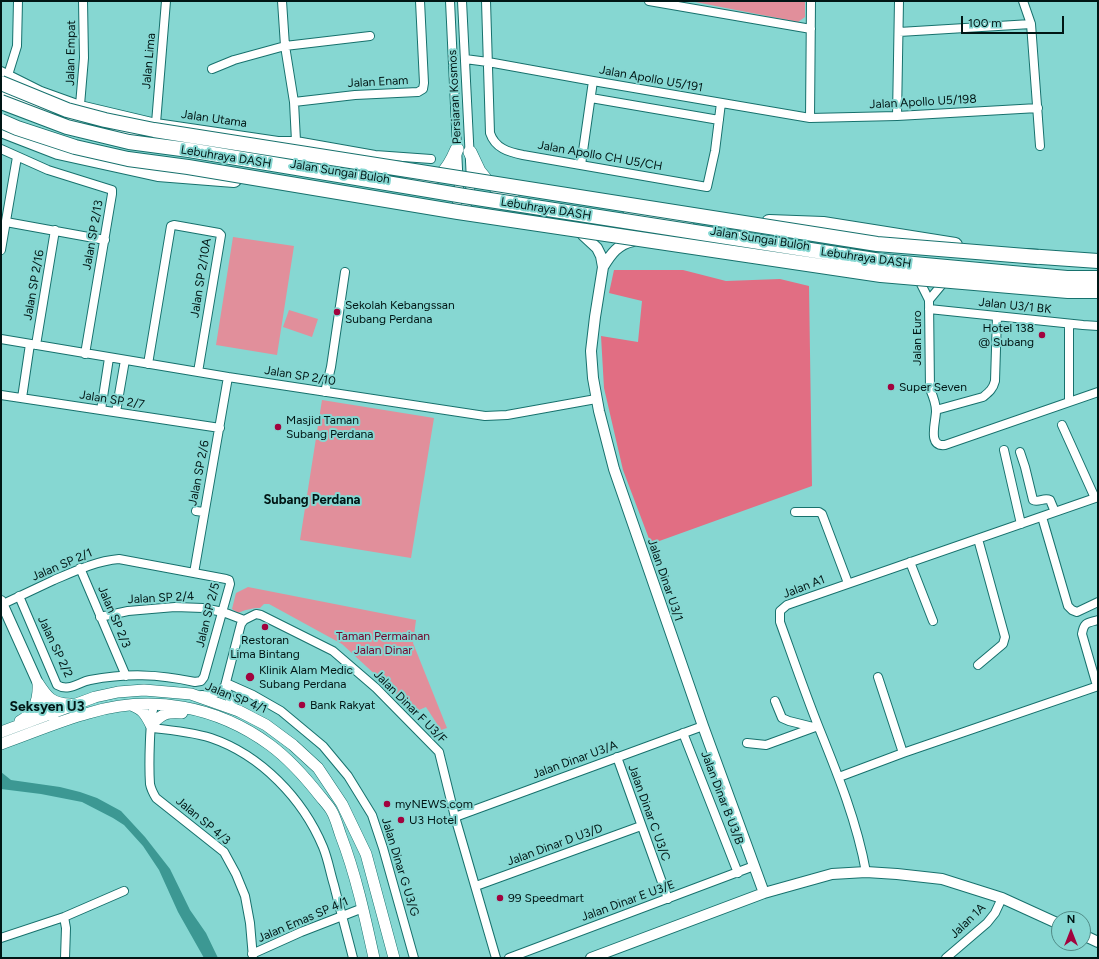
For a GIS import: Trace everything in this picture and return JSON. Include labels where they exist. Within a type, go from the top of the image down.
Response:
[{"type":"highway","points":[[3,76],[66,110],[154,130],[877,244],[1038,258],[1098,261]]},
{"type":"highway","name":"Jalan Sungai Buloh","points":[[1,93],[32,107],[149,140],[313,168],[884,258],[1098,277]]},
{"type":"highway","name":"Lebuhraya DASH","points":[[1,102],[67,127],[129,142],[189,150],[464,196],[881,261],[1067,278],[1098,277]]},
{"type":"highway","name":"Lebuhraya DASH","points":[[1,120],[17,128],[75,147],[128,160],[195,168],[458,212],[881,275],[1098,294]]},
{"type":"highway","points":[[1,130],[58,152],[158,174],[254,182]]},
{"type":"highway","points":[[408,182],[432,179],[441,175],[463,150],[487,182],[513,199]]},
{"type":"highway","name":"Jalan Sungai Buloh","points":[[128,160],[398,206],[809,268],[919,280],[1066,292]]},
{"type":"highway","name":"Jalan Sungai Buloh","points":[[398,206],[422,208],[578,232],[600,237]]},
{"type":"highway","points":[[627,217],[823,224],[1038,258]]},
{"type":"highway","points":[[1066,292],[1098,294]]},
{"type":"main road","points":[[38,683],[50,700],[64,704],[72,704]]},
{"type":"main road","points":[[1,732],[27,717],[33,710],[39,692],[38,683]]},
{"type":"main road","name":"Jalan SP 4/1","points":[[1,732],[72,704],[95,697],[118,692],[144,690],[186,694],[239,711],[266,725],[293,745],[318,768],[342,804],[366,854],[394,958]]},
{"type":"main road","points":[[155,704],[165,697],[186,694]]},
{"type":"main road","name":"Jalan SP 4/1","points":[[1,744],[90,712],[129,705],[155,704],[180,706],[212,714],[240,725],[285,756],[309,782],[331,810],[348,852],[363,908],[374,958]]},
{"type":"main road","points":[[129,705],[142,710],[151,726],[159,717],[170,712],[212,714]]},
{"type":"street","points":[[3,76],[16,46],[18,1]]},
{"type":"street","name":"Jalan Empat","points":[[80,106],[84,58],[83,1]]},
{"type":"street","name":"Jalan Lima","points":[[156,123],[166,1]]},
{"type":"street","points":[[282,1],[285,46],[294,102],[296,141]]},
{"type":"street","name":"Jalan Enam","points":[[294,102],[355,95],[418,92],[423,89],[424,83],[420,1]]},
{"type":"street","name":"Persiaran Kosmos","points":[[450,1],[463,150],[465,191]]},
{"type":"street","name":"Persiaran Kosmos","points":[[462,1],[465,59],[463,150],[465,191]]},
{"type":"street","points":[[486,1],[488,62]]},
{"type":"street","points":[[649,1],[811,30]]},
{"type":"street","points":[[810,118],[811,1]]},
{"type":"street","points":[[897,116],[899,1]]},
{"type":"street","points":[[1023,1],[1031,24],[1040,146]]},
{"type":"street","points":[[899,32],[1031,24]]},
{"type":"street","points":[[212,69],[234,60],[285,46],[370,36]]},
{"type":"street","name":"Jalan Apollo U5/191","points":[[465,59],[810,118]]},
{"type":"street","name":"Jalan Apollo CH U5/CH","points":[[488,62],[490,133],[492,140],[498,146],[514,153],[707,187],[715,151],[719,120]]},
{"type":"street","name":"Jalan Utama","points":[[3,76],[80,106],[156,123],[278,141],[296,141],[375,155],[431,159]]},
{"type":"street","points":[[580,165],[593,81]]},
{"type":"street","points":[[591,98],[719,120],[721,103]]},
{"type":"street","name":"Jalan Apollo U5/198","points":[[810,118],[897,116],[1038,108]]},
{"type":"street","name":"Jalan SP 2/13","points":[[1,149],[48,170],[112,190],[105,240],[85,354]]},
{"type":"street","points":[[1,250],[17,157]]},
{"type":"street","points":[[460,214],[457,204],[465,191]]},
{"type":"street","points":[[460,214],[469,201],[465,191]]},
{"type":"street","points":[[6,222],[105,240]]},
{"type":"street","name":"Jalan SP 2/10A","points":[[148,364],[171,226],[174,225],[219,233],[221,235],[198,372]]},
{"type":"street","name":"Jalan SP 2/16","points":[[22,398],[55,230]]},
{"type":"street","points":[[583,235],[597,248],[601,256],[603,267]]},
{"type":"street","points":[[603,267],[615,250],[621,245],[633,241]]},
{"type":"street","name":"Jalan Dinar U3/1","points":[[603,267],[591,351],[596,399],[614,469],[703,726],[764,893]]},
{"type":"street","points":[[325,392],[331,366],[346,272]]},
{"type":"street","points":[[919,280],[929,304]]},
{"type":"street","points":[[929,304],[944,282]]},
{"type":"street","name":"Jalan U3/1 BK","points":[[929,304],[997,316],[1098,326]]},
{"type":"street","name":"Jalan Euro","points":[[929,304],[929,375],[930,389],[935,400],[936,410],[934,436],[936,443],[945,445],[1069,402]]},
{"type":"street","points":[[936,410],[983,397],[994,387],[997,316]]},
{"type":"street","points":[[1069,324],[1069,402],[1098,392]]},
{"type":"street","name":"Jalan SP 2/10","points":[[1,339],[228,377],[485,416],[507,415],[596,399]]},
{"type":"street","points":[[101,410],[109,358]]},
{"type":"street","points":[[116,412],[125,360]]},
{"type":"street","name":"Jalan SP 2/6","points":[[194,573],[228,377]]},
{"type":"street","name":"Jalan SP 2/7","points":[[1,395],[220,428]]},
{"type":"street","points":[[1062,425],[1097,498]]},
{"type":"street","points":[[1004,450],[1021,524]]},
{"type":"street","points":[[1020,452],[1026,467],[1033,500],[1050,500],[1055,512]]},
{"type":"street","name":"Jalan A1","points":[[866,872],[861,846],[839,777],[816,727],[780,622],[780,611],[787,604],[1097,498]]},
{"type":"street","points":[[196,511],[204,512]]},
{"type":"street","points":[[795,512],[819,512],[822,514],[848,583]]},
{"type":"street","points":[[1042,517],[1068,606],[1077,612],[1098,602]]},
{"type":"street","points":[[978,539],[1005,637],[1003,644],[978,665]]},
{"type":"street","name":"Jalan SP 2/1","points":[[2,602],[19,596],[80,568],[106,560],[119,559],[203,574]]},
{"type":"street","points":[[910,562],[933,621]]},
{"type":"street","name":"Jalan SP 2/3","points":[[80,568],[126,676]]},
{"type":"street","name":"Jalan SP 2/5","points":[[201,681],[204,677],[230,584],[229,580],[203,574]]},
{"type":"street","name":"Jalan SP 2/2","points":[[19,596],[58,685],[61,687],[68,688],[88,680],[126,676],[158,675],[195,682],[201,681]]},
{"type":"street","points":[[2,602],[56,724]]},
{"type":"street","name":"Jalan SP 2/4","points":[[100,617],[117,613],[175,607],[203,608],[223,612],[244,620]]},
{"type":"street","name":"Jalan Dinar F U3/F","points":[[244,620],[256,614],[261,615],[333,651],[376,688],[439,752],[496,958]]},
{"type":"street","points":[[186,694],[210,696],[217,694],[226,684],[241,624],[244,620]]},
{"type":"street","points":[[839,777],[903,753],[1098,686],[1082,634],[1083,626],[1087,623],[1098,620]]},
{"type":"street","points":[[878,677],[903,753]]},
{"type":"street","points":[[226,684],[232,705],[239,711]]},
{"type":"street","name":"Jalan Dinar G U3/G","points":[[226,684],[253,695],[281,711],[323,746],[348,776],[372,815],[383,848],[414,958]]},
{"type":"street","points":[[775,701],[782,718],[816,727]]},
{"type":"street","name":"Jalan SP 4/3","points":[[155,704],[151,726],[150,772],[152,792],[156,798],[224,852],[236,874],[245,896],[250,923],[253,956]]},
{"type":"street","points":[[151,726],[211,738],[235,749],[259,764],[281,784],[295,800],[311,824],[324,848],[353,958]]},
{"type":"street","name":"Jalan Dinar U3/A","points":[[456,817],[703,726]]},
{"type":"street","points":[[747,744],[766,744],[816,727]]},
{"type":"street","name":"Jalan Dinar B U3/B","points":[[683,733],[738,873]]},
{"type":"street","name":"Jalan Dinar C U3/C","points":[[616,757],[668,899]]},
{"type":"street","name":"Jalan Dinar D U3/D","points":[[476,886],[641,826]]},
{"type":"street","name":"Jalan Dinar E U3/E","points":[[509,958],[754,866]]},
{"type":"street","points":[[591,958],[764,893],[832,874],[866,872],[942,879],[1002,898],[1051,920]]},
{"type":"street","points":[[1,938],[64,917],[124,890]]},
{"type":"street","name":"Jalan 1A","points":[[946,958],[987,923],[995,913],[1002,898]]},
{"type":"street","name":"Jalan Emas SP 4/1","points":[[253,956],[300,932],[363,908]]},
{"type":"street","points":[[64,917],[66,928],[65,958]]},
{"type":"green space","points":[[690,1],[805,1],[805,17],[798,22]]},
{"type":"green space","points":[[233,237],[294,246],[277,355],[216,345]]},
{"type":"green space","points":[[289,310],[318,319],[312,337],[283,327]]},
{"type":"green space","points":[[322,400],[434,418],[411,558],[300,540]]},
{"type":"green space","name":"Taman Permainan Jalan Dinar","points":[[248,587],[416,620],[413,643],[447,728],[441,730],[426,707],[412,713],[405,702],[342,644],[269,604],[264,604],[260,608],[249,609],[238,613],[232,609],[236,593]]},
{"type":"shaded area","points":[[614,270],[683,270],[726,281],[780,279],[809,286],[812,486],[651,544],[623,470],[604,388],[601,336],[638,342],[642,301],[609,293]]},
{"type":"shaded area","points":[[1,772],[11,780],[60,787],[80,792],[97,798],[121,811],[145,837],[170,869],[190,910],[206,933],[218,958],[204,958],[178,912],[159,870],[143,846],[124,825],[82,802],[41,794],[1,789]]},
{"type":"place","name":"Sekolah Kebangssan Subang Perdana","points":[[337,312]]},
{"type":"place","name":"Hotel 138 @ Subang","points":[[1042,335]]},
{"type":"place","name":"Super Seven","points":[[891,387]]},
{"type":"place","name":"Masjid Taman Subang Perdana","points":[[278,427]]},
{"type":"place","name":"Restoran Lima Bintang","points":[[265,627]]},
{"type":"place","name":"Klinik Alam Medic Subang Perdana","points":[[250,677]]},
{"type":"place","name":"Bank Rakyat","points":[[302,705]]},
{"type":"place","name":"myNEWS.com","points":[[387,804]]},
{"type":"place","name":"U3 Hotel","points":[[401,820]]},
{"type":"place","name":"99 Speedmart","points":[[500,898]]},
{"type":"district","name":"Subang Perdana","points":[[312,500]]},
{"type":"district","name":"Seksyen U3","points":[[47,707]]}]
